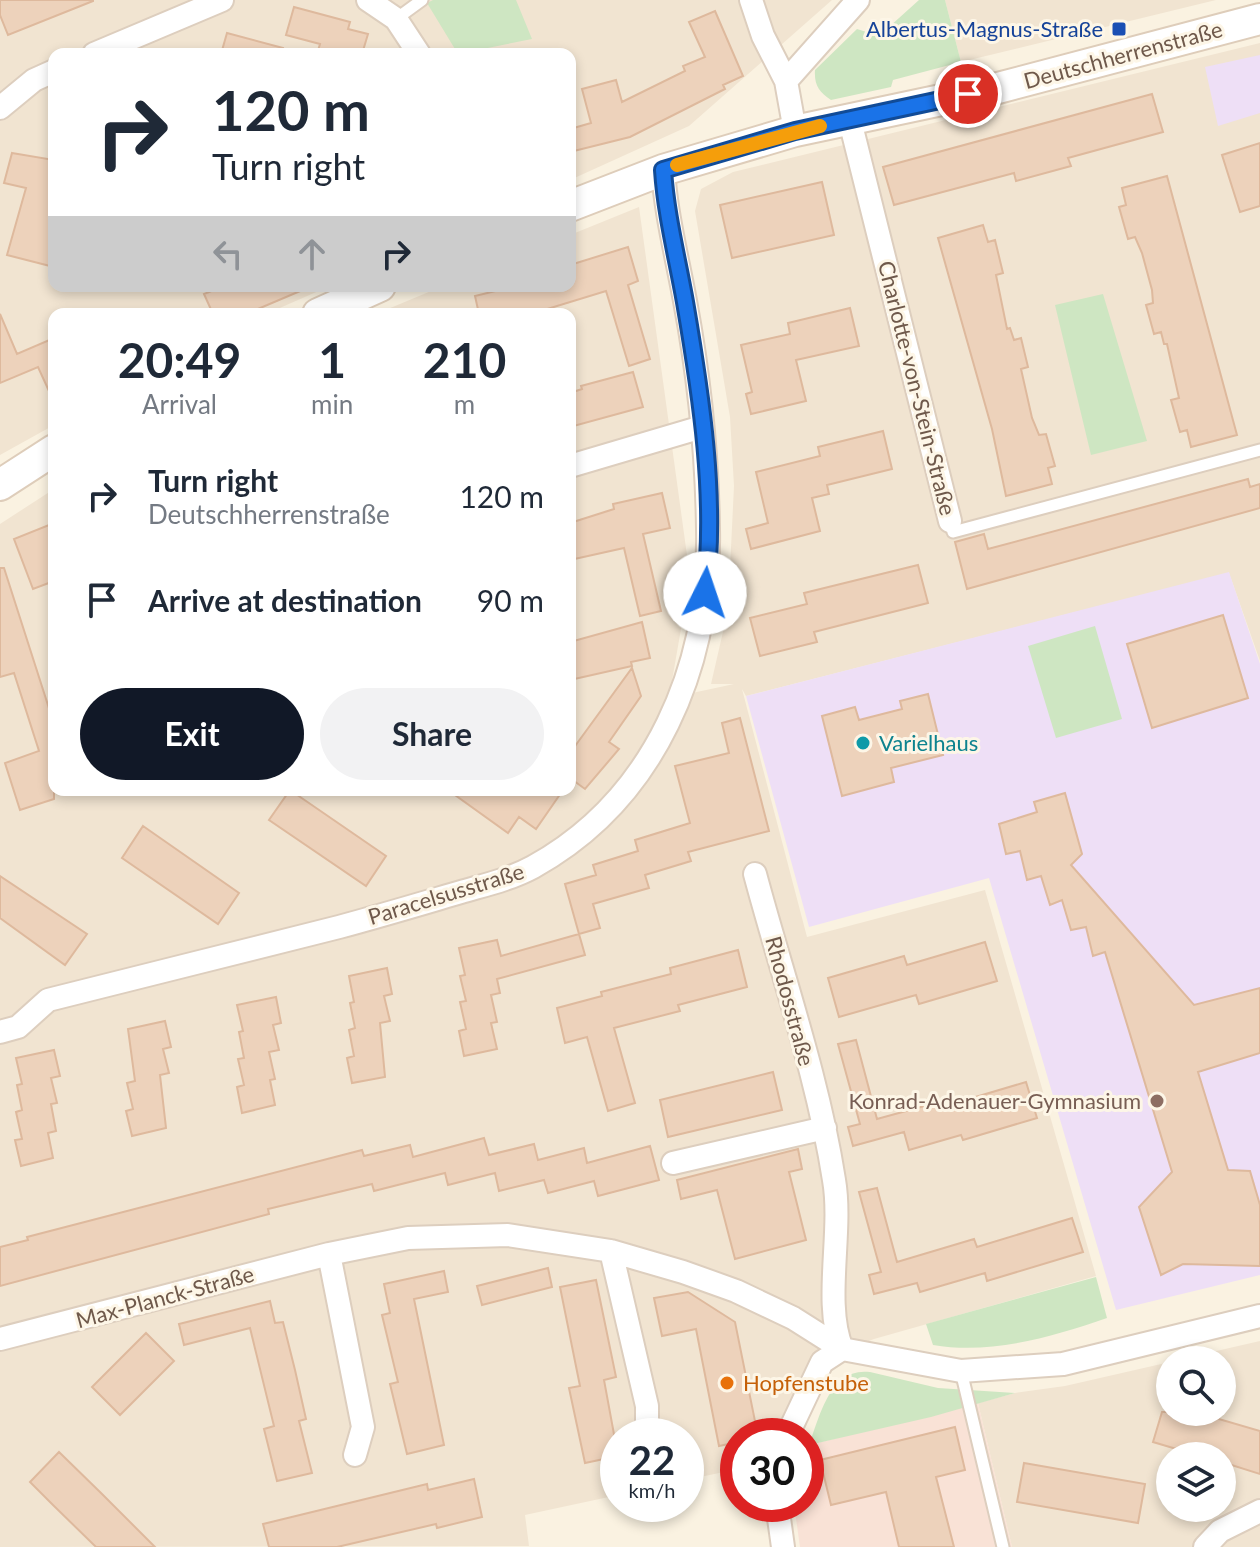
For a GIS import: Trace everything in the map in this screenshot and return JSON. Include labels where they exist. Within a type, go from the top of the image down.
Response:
[{"type":"street","points":[[108,48],[222,0]]},
{"type":"street","points":[[368,0],[396,19],[415,48]]},
{"type":"street","points":[[751,0],[763,36],[786,81],[795,131]]},
{"type":"street","points":[[786,81],[858,0]]},
{"type":"street","name":"Deutschherrenstraße","points":[[576,204],[663,170],[795,131],[998,88],[1260,19]]},
{"type":"street","points":[[0,108],[34,80],[48,74]]},
{"type":"street","name":"Charlotte-von-Stein-Straße","points":[[850,121],[950,521]]},
{"type":"street","name":"Paracelsusstraße","points":[[0,1032],[18,1027],[48,1000],[379,917],[509,878],[534,867],[579,836],[625,792],[653,756],[682,695],[699,635],[707,575],[702,427],[685,300],[666,212],[663,170]]},
{"type":"street","points":[[331,308],[367,292]]},
{"type":"street","points":[[576,464],[702,427]]},
{"type":"street","points":[[0,485],[48,454]]},
{"type":"street","name":"Rhodosstraße","points":[[755,874],[825,1128],[835,1184],[837,1267],[833,1328],[842,1349]]},
{"type":"street","points":[[673,1163],[825,1128]]},
{"type":"street","name":"Max-Planck-Straße","points":[[0,1339],[329,1254],[408,1238],[508,1235],[611,1251],[736,1291],[793,1318],[842,1349],[961,1371],[1063,1364],[1260,1316]]},
{"type":"street","points":[[611,1251],[647,1406],[647,1418]]},
{"type":"street","points":[[329,1254],[363,1427],[355,1455]]},
{"type":"street","points":[[796,1418],[822,1362],[842,1349]]},
{"type":"street","points":[[1205,1547],[1220,1531],[1260,1511]]},
{"type":"street","points":[[780,1522],[783,1547]]},
{"type":"lane","points":[[396,19],[422,0]]},
{"type":"lane","name":"Charlotte-von-Stein-Straße","points":[[950,521],[953,532],[1260,450]]},
{"type":"lane","points":[[961,1371],[1003,1547]]},
{"type":"shaded area","points":[[0,0],[832,0],[689,126],[576,177],[576,48],[48,48],[48,292],[316,292],[280,308],[48,308],[48,428],[0,455]]},
{"type":"shaded area","points":[[945,0],[1216,0],[961,62]]},
{"type":"shaded area","points":[[1260,43],[1260,661],[1229,573],[746,696],[742,689],[807,937],[985,890],[1096,1276],[874,1339],[809,1364],[789,1418],[720,1418],[720,1473],[704,1476],[704,1418],[600,1418],[600,1499],[525,1515],[529,1546],[0,1547],[0,524],[48,493],[48,796],[576,796],[576,308],[390,308],[429,292],[576,292],[576,233],[639,207],[690,577],[669,698],[734,684],[711,684],[728,610],[734,486],[730,417],[695,211],[701,189],[733,172]]},
{"type":"shaded area","points":[[1260,55],[1260,113],[1218,126],[1205,67]]},
{"type":"shaded area","name":"Konrad-Adenauer-Gymnasium","points":[[1229,572],[1260,664],[1260,1275],[1116,1310],[989,878],[809,927],[746,696]]},
{"type":"shaded area","points":[[1260,1341],[1260,1547],[1012,1547],[978,1403],[1015,1393],[1065,1386],[1156,1365],[1156,1426],[1236,1426],[1236,1346]]},
{"type":"shaded area","points":[[978,1403],[1012,1547],[800,1547],[797,1522],[824,1522],[824,1441]]},
{"type":"green space","points":[[433,0],[516,0],[532,39],[488,48],[454,48],[427,3]]},
{"type":"green space","points":[[919,0],[945,0],[961,62],[893,80],[891,87],[831,100],[823,94],[816,84],[815,70],[857,29],[879,36]]},
{"type":"green space","points":[[1103,294],[1147,441],[1091,455],[1055,305]]},
{"type":"green space","points":[[1095,626],[1122,719],[1056,738],[1028,646]]},
{"type":"green space","points":[[1096,1277],[1107,1318],[1043,1338],[999,1346],[933,1345],[926,1324]]},
{"type":"green space","points":[[870,1372],[938,1388],[1015,1393],[931,1417],[824,1442],[824,1418],[819,1418],[823,1408],[836,1385],[856,1373]]},
{"type":"building","points":[[0,0],[93,1],[8,35],[0,15]]},
{"type":"building","points":[[294,7],[350,22],[348,29],[368,34],[364,48],[319,48],[320,44],[286,35]]},
{"type":"building","points":[[715,11],[743,76],[723,85],[725,89],[630,137],[576,150],[576,127],[591,123],[582,89],[616,80],[622,102],[685,71],[683,66],[705,57],[689,22]]},
{"type":"building","points":[[227,33],[283,48],[223,48]]},
{"type":"building","points":[[1152,94],[1163,132],[1068,158],[1071,166],[1016,181],[1014,173],[894,205],[883,167]]},
{"type":"building","points":[[1260,143],[1260,206],[1240,212],[1222,155]]},
{"type":"building","points":[[12,153],[48,159],[48,265],[7,255],[26,188],[4,183]]},
{"type":"building","points":[[1167,176],[1237,435],[1191,447],[1187,430],[1180,432],[1171,400],[1179,398],[1167,344],[1164,344],[1161,332],[1154,334],[1146,305],[1153,303],[1152,290],[1142,253],[1135,237],[1128,239],[1119,207],[1126,205],[1122,188]]},
{"type":"building","points":[[822,182],[834,235],[732,258],[720,205]]},
{"type":"building","points":[[983,225],[988,242],[995,240],[1003,273],[996,275],[1007,329],[1010,328],[1014,340],[1021,338],[1028,367],[1021,369],[1032,418],[1039,435],[1046,434],[1055,466],[1048,468],[1052,484],[1006,496],[992,429],[938,238]]},
{"type":"building","points":[[628,247],[638,281],[628,285],[650,359],[629,366],[606,291],[551,308],[478,308],[475,296],[491,292],[576,292],[576,263]]},
{"type":"building","points":[[298,292],[260,308],[210,308],[204,294]]},
{"type":"building","points":[[850,308],[859,346],[796,360],[806,401],[751,414],[746,394],[752,392],[741,345],[790,334],[788,323]]},
{"type":"building","points":[[0,314],[17,354],[48,341],[48,389],[38,367],[0,383]]},
{"type":"building","points":[[633,372],[643,407],[576,425],[576,391],[582,389],[581,386]]},
{"type":"building","points":[[883,431],[892,469],[827,485],[829,494],[812,498],[820,531],[751,549],[746,529],[768,523],[756,472],[820,456],[818,447]]},
{"type":"building","points":[[1248,479],[1250,487],[1260,484],[1260,508],[967,589],[955,542],[984,534],[988,549]]},
{"type":"building","points":[[662,493],[670,528],[643,534],[661,611],[640,616],[624,548],[576,559],[576,521],[614,509],[613,504]]},
{"type":"building","points":[[48,525],[48,583],[33,589],[14,539]]},
{"type":"building","points":[[918,565],[928,603],[814,632],[817,642],[760,656],[750,618],[807,604],[804,593]]},
{"type":"building","points":[[0,568],[4,568],[48,705],[48,796],[54,796],[54,799],[20,810],[5,763],[39,751],[14,673],[0,677]]},
{"type":"building","points":[[1223,615],[1248,698],[1152,728],[1127,644]]},
{"type":"building","points":[[642,622],[650,658],[631,662],[632,666],[576,679],[576,640]]},
{"type":"building","points":[[632,668],[641,696],[609,742],[619,749],[585,789],[576,782],[576,745]]},
{"type":"building","name":"Varielhaus","points":[[928,694],[943,755],[891,768],[894,782],[842,796],[822,716],[855,707],[859,720],[902,709],[900,701]]},
{"type":"building","points":[[740,718],[769,831],[688,852],[691,861],[645,875],[649,888],[593,904],[600,928],[579,934],[565,884],[596,875],[593,865],[638,851],[635,840],[690,823],[675,766],[729,753],[722,723]]},
{"type":"building","points":[[1065,793],[1082,854],[1071,865],[1194,1005],[1260,988],[1260,1053],[1198,1072],[1228,1170],[1250,1171],[1260,1205],[1260,1266],[1183,1264],[1161,1275],[1139,1207],[1172,1172],[1105,952],[1093,956],[1086,927],[1071,930],[1062,900],[1050,905],[1041,876],[1027,880],[1020,851],[1006,854],[999,824],[1037,812],[1034,802]]},
{"type":"building","points":[[286,796],[299,796],[386,856],[366,886],[269,820]]},
{"type":"building","points":[[456,796],[559,796],[536,829],[519,817],[508,833]]},
{"type":"building","points":[[143,826],[239,893],[218,924],[122,858]]},
{"type":"building","points":[[0,876],[87,934],[65,965],[0,918]]},
{"type":"building","points":[[579,934],[585,955],[497,979],[500,993],[491,995],[497,1022],[491,1023],[497,1049],[464,1056],[459,1031],[466,1029],[460,1002],[466,1001],[460,976],[465,975],[459,948],[497,940],[501,956]]},
{"type":"building","points":[[985,942],[997,981],[919,1004],[916,995],[839,1017],[828,978],[904,956],[907,965]]},
{"type":"building","points":[[738,950],[747,987],[678,1005],[680,1011],[614,1028],[635,1103],[608,1111],[587,1037],[565,1043],[557,1008],[602,996],[601,992],[671,974],[670,968]]},
{"type":"building","points":[[387,968],[392,994],[384,996],[390,1021],[380,1023],[385,1077],[352,1083],[347,1058],[354,1056],[349,1030],[355,1028],[349,976]]},
{"type":"building","points":[[276,997],[281,1023],[273,1025],[279,1050],[269,1052],[275,1079],[270,1080],[275,1105],[242,1113],[237,1087],[244,1085],[238,1059],[244,1058],[239,1032],[243,1031],[237,1005]]},
{"type":"building","points":[[165,1021],[171,1047],[163,1049],[169,1073],[160,1075],[166,1128],[132,1136],[126,1111],[133,1109],[127,1083],[135,1081],[128,1029]]},
{"type":"building","points":[[856,1040],[877,1119],[950,1099],[952,1104],[1026,1082],[1037,1118],[963,1140],[961,1135],[909,1150],[904,1132],[853,1146],[848,1127],[860,1124],[838,1044]]},
{"type":"building","points":[[54,1050],[60,1076],[51,1078],[57,1103],[51,1104],[56,1131],[48,1133],[53,1158],[21,1166],[15,1140],[22,1139],[16,1112],[22,1110],[17,1085],[22,1084],[16,1058]]},
{"type":"building","points":[[773,1072],[782,1110],[668,1137],[660,1100]]},
{"type":"building","points":[[484,1138],[489,1155],[534,1144],[538,1160],[584,1148],[587,1163],[650,1146],[659,1180],[598,1196],[594,1181],[548,1193],[544,1180],[499,1191],[495,1173],[448,1185],[445,1173],[374,1191],[372,1184],[268,1209],[269,1214],[0,1286],[0,1247],[28,1240],[27,1237],[362,1150],[364,1156],[410,1145],[413,1157]]},
{"type":"building","points":[[798,1149],[802,1169],[789,1172],[806,1240],[735,1259],[717,1190],[681,1199],[677,1180]]},
{"type":"building","points":[[877,1188],[897,1262],[974,1239],[977,1247],[1072,1218],[1083,1252],[987,1281],[985,1273],[920,1292],[917,1283],[874,1294],[869,1275],[881,1272],[859,1192]]},
{"type":"building","points":[[548,1268],[552,1287],[482,1305],[477,1286]]},
{"type":"building","points":[[444,1271],[448,1292],[414,1299],[444,1445],[407,1454],[390,1384],[398,1382],[382,1315],[390,1313],[384,1284]]},
{"type":"building","points":[[596,1280],[616,1377],[604,1380],[611,1418],[600,1418],[600,1460],[585,1463],[569,1388],[580,1386],[560,1287]]},
{"type":"building","points":[[688,1292],[735,1322],[754,1418],[720,1418],[720,1446],[696,1329],[662,1336],[654,1298]]},
{"type":"building","points":[[270,1301],[275,1323],[283,1322],[295,1370],[306,1419],[299,1421],[312,1473],[277,1481],[264,1429],[274,1426],[250,1328],[184,1345],[179,1324]]},
{"type":"building","points":[[146,1333],[174,1361],[120,1415],[92,1387]]},
{"type":"building","points":[[1236,1424],[1260,1431],[1260,1474],[1236,1466],[1236,1442],[1153,1442],[1158,1426]]},
{"type":"building","points":[[955,1427],[965,1470],[936,1477],[954,1547],[899,1547],[886,1492],[831,1505],[824,1476],[824,1459]]},
{"type":"building","points":[[59,1452],[155,1547],[96,1547],[53,1505],[30,1482]]},
{"type":"building","points":[[1024,1463],[1145,1484],[1138,1523],[1017,1502]]},
{"type":"building","points":[[474,1479],[482,1517],[437,1528],[436,1524],[337,1547],[269,1547],[263,1524],[427,1484],[428,1490]]},
{"type":"slow traffic","points":[[677,165],[820,126]]},
{"type":"place","name":"Albertus-Magnus-Straße","points":[[1119,29]]},
{"type":"place","name":"Varielhaus","points":[[863,743]]},
{"type":"place","name":"Konrad-Adenauer-Gymnasium","points":[[1157,1101]]},
{"type":"place","name":"Hopfenstube","points":[[727,1383]]},
{"type":"route","points":[[705,593],[708,530],[702,427],[685,300],[666,212],[663,170],[795,131],[968,94]]}]
